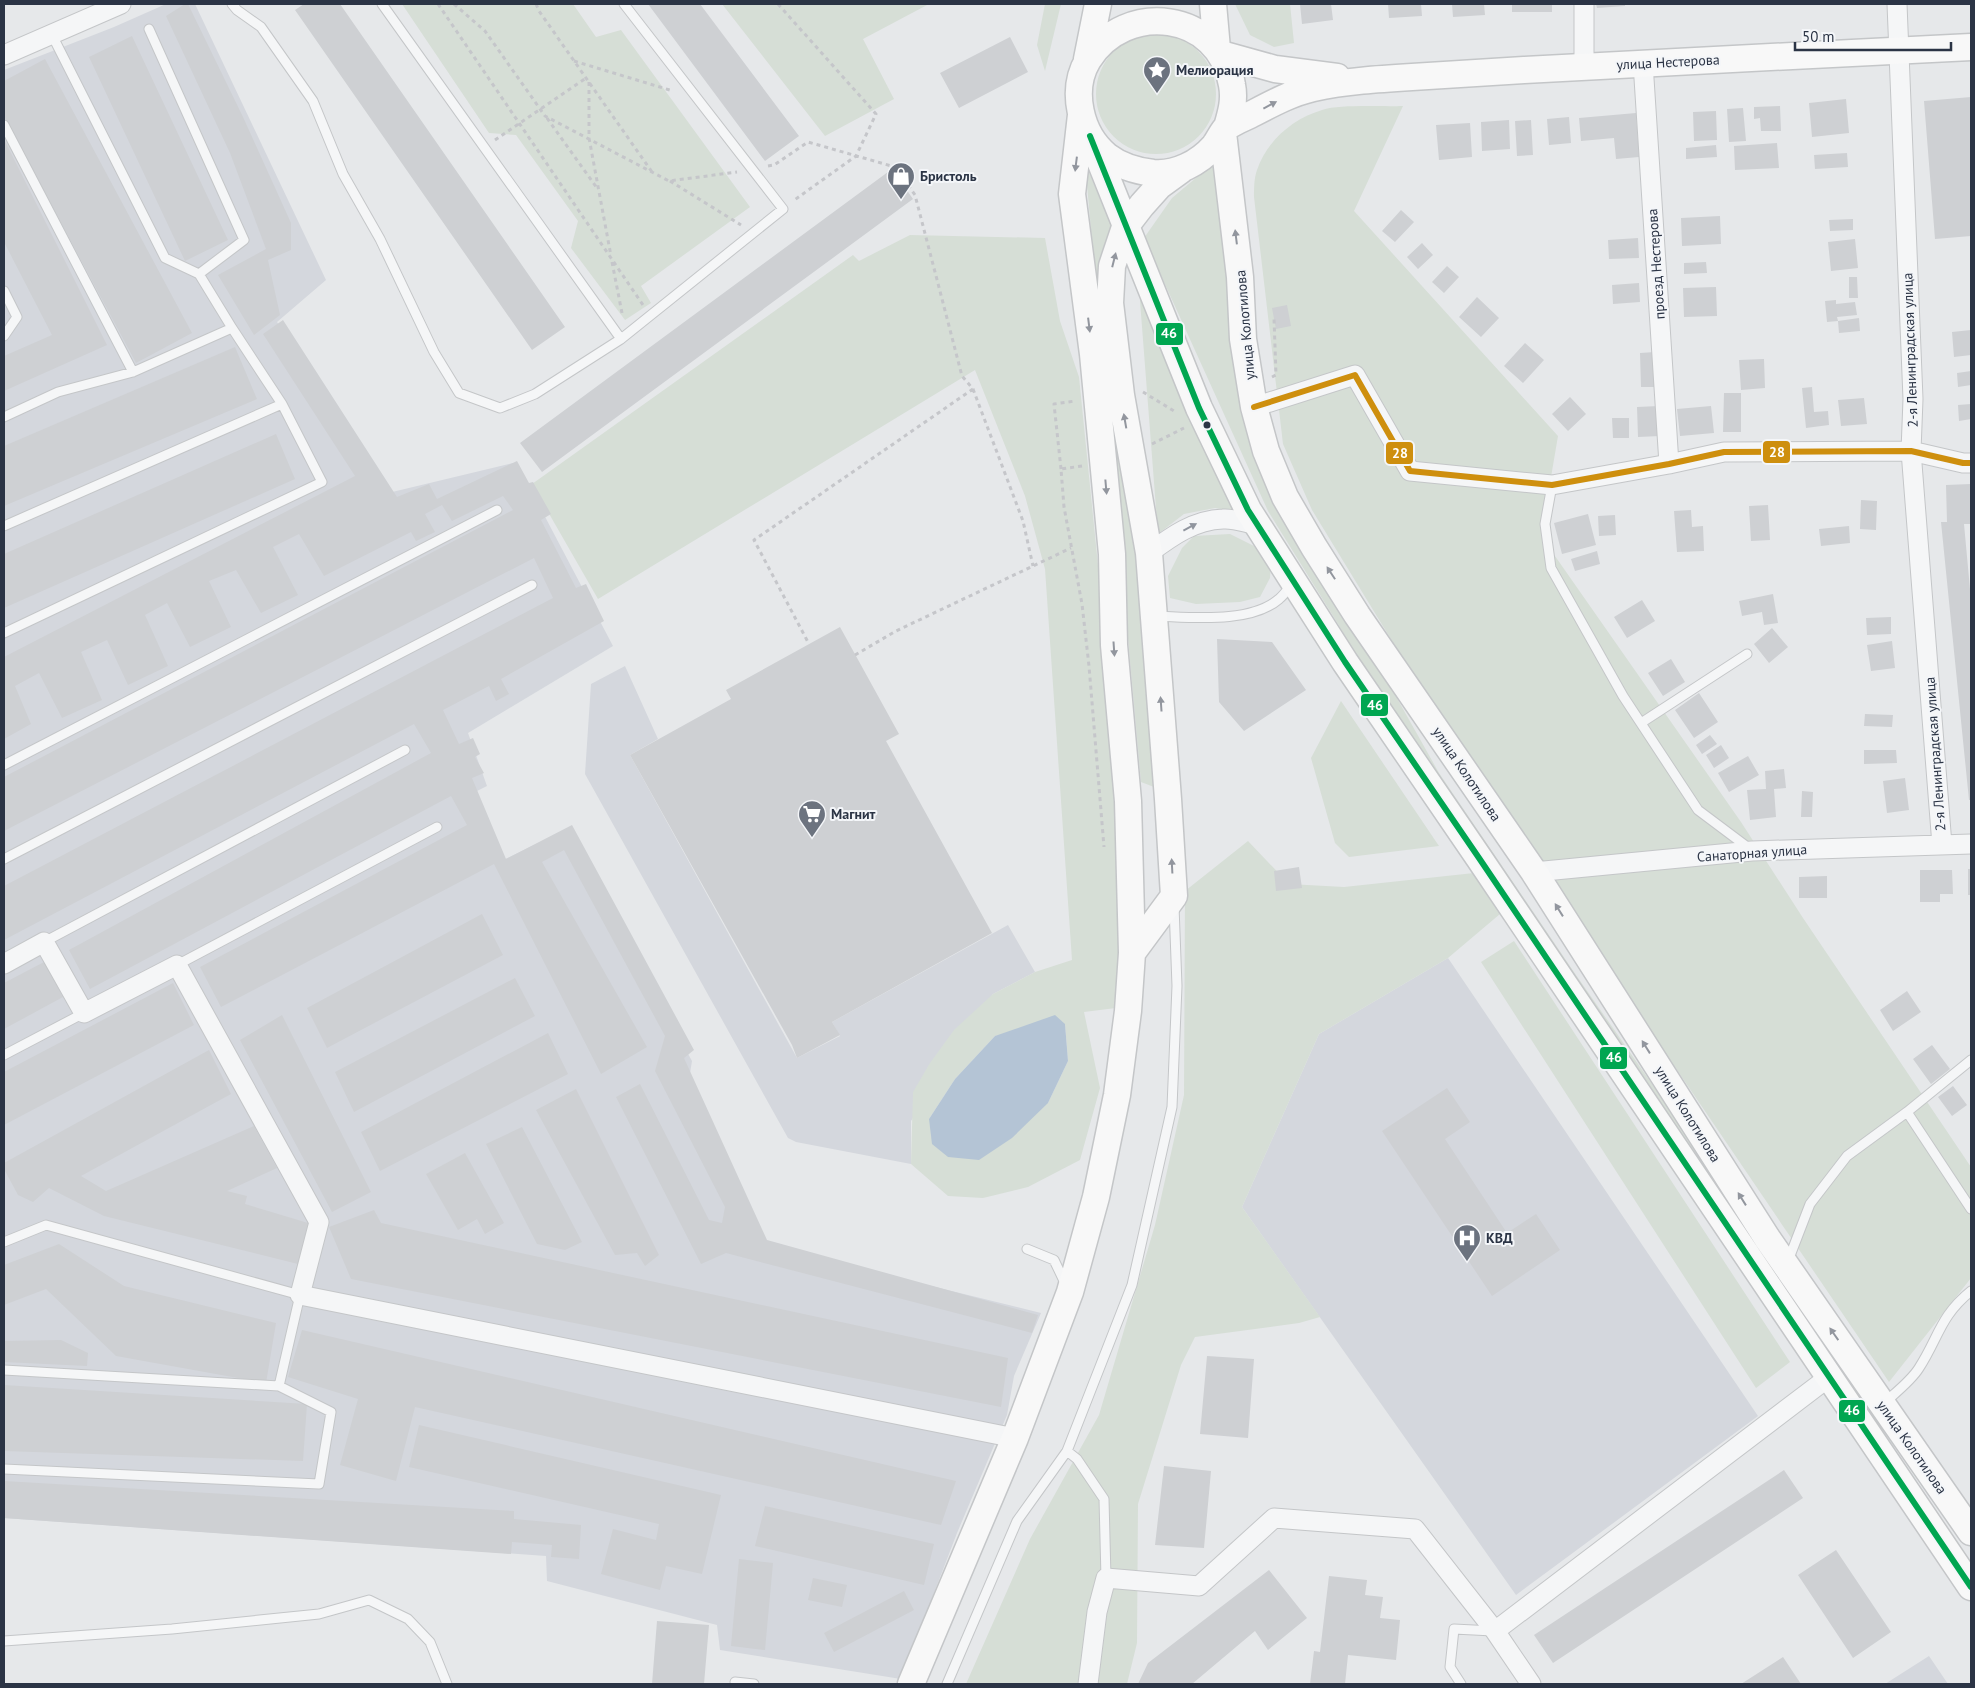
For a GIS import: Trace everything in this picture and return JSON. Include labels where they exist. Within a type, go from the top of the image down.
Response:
[{"type":"main road","name":"улица Колотилова","points":[[1098,4],[1087,62],[1079,87],[1086,126],[1125,228],[1199,408],[1248,510],[1345,662],[1480,858],[1971,1587]]},
{"type":"main road","name":"улица Колотилова","points":[[1213,4],[1219,51]]},
{"type":"main road","name":"улица Колотилова","points":[[1086,126],[1107,156],[1130,169],[1156,173],[1183,168],[1201,159],[1216,145],[1225,130],[1232,107],[1233,87],[1228,67],[1219,51],[1198,31],[1174,21],[1148,19],[1123,26],[1102,41],[1087,62]]},
{"type":"main road","name":"улица Нестерова","points":[[1225,130],[1283,98],[1312,88],[1365,80],[1584,66],[1971,47]]},
{"type":"main road","name":"улица Нестерова","points":[[1219,51],[1275,69],[1365,80]]},
{"type":"main road","points":[[912,1684],[1015,1438],[1070,1292],[1096,1197],[1117,1095],[1128,1011],[1132,953],[1128,800],[1114,645],[1112,554],[1097,397],[1072,194],[1086,126]]},
{"type":"main road","name":"улица Колотилова","points":[[1225,130],[1240,277],[1243,339],[1254,407],[1266,451],[1286,497],[1314,547],[1363,623],[1534,872],[1786,1266],[1971,1532]]},
{"type":"main road","points":[[1132,953],[1174,896],[1149,553],[1121,395],[1110,303],[1112,266],[1125,228],[1159,186],[1183,168]]},
{"type":"main road","points":[[1829,1377],[1854,1362]]},
{"type":"street","points":[[4,55],[121,4]]},
{"type":"street","points":[[1584,4],[1584,66]]},
{"type":"street","name":"2-я Ленинградская улица","points":[[1897,4],[1913,399],[1912,450],[1942,845]]},
{"type":"street","name":"проезд Нестерова","points":[[1643,63],[1670,464]]},
{"type":"street","points":[[1254,407],[1355,375],[1410,470],[1552,485],[1670,464],[1724,452],[1912,450],[1963,463],[1971,463]]},
{"type":"street","points":[[1149,553],[1171,537],[1197,523],[1224,518],[1257,525]]},
{"type":"street","name":"Санаторная улица","points":[[1534,872],[1752,851],[1971,844]]},
{"type":"street","points":[[4,964],[44,942],[84,1013],[177,965],[319,1222],[300,1296],[1015,1438]]},
{"type":"street","points":[[1494,1631],[1829,1377]]},
{"type":"street","points":[[1088,1684],[1097,1612],[1106,1578],[1199,1586],[1274,1518],[1416,1529],[1494,1631],[1531,1684]]},
{"type":"lane","points":[[232,4],[237,10],[261,27],[313,101],[343,174],[380,239],[434,352],[459,393],[500,408],[535,394],[623,337],[783,209],[624,4]]},
{"type":"lane","points":[[382,4],[623,337]]},
{"type":"lane","points":[[149,29],[244,240],[200,274]]},
{"type":"lane","points":[[4,633],[322,482],[282,404],[232,328],[200,274],[165,258],[52,35]]},
{"type":"lane","points":[[4,125],[133,372]]},
{"type":"lane","points":[[4,291],[17,317],[4,336]]},
{"type":"lane","points":[[4,417],[58,392],[133,372],[232,328]]},
{"type":"lane","points":[[4,526],[282,404]]},
{"type":"lane","points":[[1552,485],[1545,524],[1551,568],[1623,696],[1698,810],[1752,851]]},
{"type":"lane","points":[[4,765],[497,510]]},
{"type":"lane","points":[[1154,616],[1222,618],[1261,609],[1280,599],[1294,582]]},
{"type":"lane","points":[[4,859],[532,585]]},
{"type":"lane","points":[[1641,723],[1747,654]]},
{"type":"lane","points":[[44,942],[406,750]]},
{"type":"lane","points":[[177,965],[437,827]]},
{"type":"lane","points":[[947,1684],[1017,1522],[1067,1451],[1132,1285],[1172,1107],[1177,986],[1174,896]]},
{"type":"lane","points":[[4,1055],[84,1013]]},
{"type":"lane","points":[[1786,1266],[1810,1204],[1847,1156],[1907,1112],[1971,1060]]},
{"type":"lane","points":[[1907,1112],[1971,1209]]},
{"type":"lane","points":[[4,1242],[46,1225],[300,1296],[279,1386]]},
{"type":"lane","points":[[1027,1249],[1054,1260],[1070,1292]]},
{"type":"lane","points":[[1883,1404],[1919,1369],[1940,1326],[1957,1302],[1971,1291]]},
{"type":"lane","points":[[4,1370],[279,1386],[331,1412],[319,1484],[4,1469]]},
{"type":"lane","points":[[1067,1451],[1077,1459],[1104,1498],[1106,1578]]},
{"type":"lane","points":[[4,1642],[172,1629],[319,1614],[369,1600],[408,1619],[430,1642],[447,1684]]},
{"type":"lane","points":[[1461,1684],[1450,1667],[1454,1629],[1494,1631]]},
{"type":"lane","points":[[735,1682],[754,1684]]},
{"type":"path","points":[[438,4],[650,316]]},
{"type":"path","points":[[454,4],[485,31],[599,190]]},
{"type":"path","points":[[536,4],[539,11],[653,173]]},
{"type":"path","points":[[778,4],[876,114],[856,156],[783,209]]},
{"type":"path","points":[[574,61],[656,87],[696,97]]},
{"type":"path","points":[[587,80],[589,138],[612,259],[623,337]]},
{"type":"path","points":[[484,147],[587,80]]},
{"type":"path","points":[[546,116],[669,181],[753,233]]},
{"type":"path","points":[[669,181],[752,170],[774,165],[808,142],[895,166],[915,195],[962,376],[974,389],[1023,521],[1033,566]]},
{"type":"path","points":[[809,644],[754,540],[974,389]]},
{"type":"path","points":[[1061,469],[1054,404],[1097,397]]},
{"type":"path","points":[[855,655],[896,631],[1071,548]]},
{"type":"shaded area","points":[[166,4],[195,4],[326,280],[277,322],[388,493],[513,463],[532,492],[613,646],[468,733],[487,786],[471,794],[499,862],[565,830],[692,1061],[688,1085],[764,1245],[1041,1313],[1014,1376],[1007,1415],[957,1533],[901,1679],[720,1650],[717,1625],[547,1581],[546,1556],[4,1518],[4,70],[114,27]]},
{"type":"shaded area","points":[[402,4],[573,4],[596,37],[621,30],[750,207],[641,286],[651,303],[625,320],[571,248],[578,221],[516,135],[489,133]]},
{"type":"shaded area","points":[[722,4],[929,4],[863,39],[894,99],[825,136]]},
{"type":"shaded area","points":[[1045,4],[1061,4],[1045,71],[1037,45]]},
{"type":"shaded area","points":[[1235,4],[1290,4],[1294,43],[1274,47],[1250,35]]},
{"type":"shaded area","points":[[1156,34],[1179,38],[1199,51],[1212,71],[1216,94],[1212,117],[1199,137],[1179,150],[1156,154],[1133,150],[1113,137],[1100,117],[1096,94],[1100,71],[1113,51],[1133,38]]},
{"type":"shaded area","points":[[1403,106],[1354,211],[1558,436],[1541,536],[1741,822],[1803,918],[1971,1167],[1971,1278],[1889,1382],[1554,889],[1411,672],[1312,510],[1283,444],[1254,197],[1257,170],[1261,159],[1282,132],[1311,114],[1340,107]]},
{"type":"shaded area","points":[[1222,156],[1245,412],[1353,620],[1439,773],[1576,975],[1831,1341],[1818,1349],[1402,734],[1338,624],[1268,511],[1144,238],[1172,198]]},
{"type":"shaded area","points":[[1085,163],[1116,237],[1160,775],[1154,787],[1141,782]]},
{"type":"shaded area","points":[[910,235],[1045,238],[1060,321],[1079,377],[1109,674],[1118,840],[1121,962],[1116,1008],[1084,1012],[1100,1088],[1080,1160],[1028,1187],[983,1198],[948,1196],[911,1164],[913,1092],[930,1063],[954,1030],[993,994],[1035,972],[1072,960],[1045,569],[1025,496],[975,370],[598,599],[532,484],[853,255],[859,261]],"holes":[[[1065,1024],[1068,1061],[1048,1103],[929,1119],[955,1079],[995,1036]]]},
{"type":"shaded area","points":[[1143,291],[1235,511],[1215,508],[1184,514],[1158,534],[1140,301]]},
{"type":"shaded area","points":[[1230,534],[1260,549],[1271,564],[1270,578],[1260,597],[1240,602],[1196,604],[1170,598],[1168,576],[1182,548],[1194,536]]},
{"type":"shaded area","points":[[625,666],[658,739],[630,755],[797,1058],[840,1036],[832,1022],[1008,925],[1035,972],[993,994],[911,1121],[911,1164],[796,1142],[788,1138],[585,774],[591,684]]},
{"type":"shaded area","points":[[1341,701],[1439,846],[1349,857],[1335,843],[1311,758]]},
{"type":"shaded area","points":[[1248,841],[1289,884],[1344,887],[1474,873],[1500,914],[1448,958],[1319,1034],[1242,1207],[1320,1317],[1299,1323],[1195,1337],[1181,1365],[1138,1504],[1137,1643],[1127,1684],[966,1684],[1030,1539],[1099,1415],[1155,1225],[1184,1095],[1185,891]]},
{"type":"shaded area","points":[[1514,941],[1790,1362],[1756,1388],[1481,962]]},
{"type":"shaded area","name":"КВД","points":[[1448,958],[1758,1416],[1516,1595],[1242,1207],[1319,1034]]},
{"type":"shaded area","points":[[1929,1656],[1948,1684],[1885,1684]]},
{"type":"water","points":[[1055,1015],[1065,1024],[1068,1061],[1048,1103],[1012,1138],[979,1160],[948,1157],[932,1144],[929,1119],[955,1079],[995,1036]]},
{"type":"building","points":[[188,4],[243,117],[291,223],[291,250],[268,260],[280,315],[254,335],[218,275],[266,249],[230,153],[166,16]]},
{"type":"building","points":[[304,4],[340,4],[565,327],[532,350],[295,10]]},
{"type":"building","points":[[648,4],[700,4],[799,136],[765,161]]},
{"type":"building","points":[[1300,4],[1331,4],[1333,20],[1302,24]]},
{"type":"building","points":[[1388,4],[1421,4],[1422,16],[1389,18]]},
{"type":"building","points":[[1452,4],[1484,4],[1485,15],[1453,17]]},
{"type":"building","points":[[1512,4],[1552,4],[1552,12],[1512,12]]},
{"type":"building","points":[[1596,4],[1625,4],[1625,6],[1597,8]]},
{"type":"building","points":[[132,36],[228,240],[185,261],[89,57]]},
{"type":"building","points":[[1010,37],[1028,72],[959,108],[940,73]]},
{"type":"building","points":[[45,59],[192,333],[136,363],[4,116],[4,81]]},
{"type":"building","points":[[1971,97],[1971,236],[1935,239],[1924,101]]},
{"type":"building","points":[[1846,99],[1849,133],[1812,137],[1809,103]]},
{"type":"building","points":[[1780,106],[1781,131],[1761,131],[1760,118],[1754,119],[1754,107]]},
{"type":"building","points":[[1743,108],[1746,141],[1729,142],[1727,109]]},
{"type":"building","points":[[1716,111],[1717,140],[1694,141],[1693,112]]},
{"type":"building","points":[[1636,113],[1639,157],[1616,159],[1614,138],[1581,141],[1579,118]]},
{"type":"building","points":[[1569,117],[1571,143],[1549,145],[1547,119]]},
{"type":"building","points":[[1509,120],[1510,149],[1482,151],[1481,122]]},
{"type":"building","points":[[1531,120],[1533,155],[1517,156],[1515,121]]},
{"type":"building","points":[[1470,123],[1472,157],[1439,160],[1436,125]]},
{"type":"building","points":[[4,139],[107,345],[4,391],[4,356],[52,335],[4,242]]},
{"type":"building","points":[[1777,143],[1779,168],[1735,170],[1734,146]]},
{"type":"building","points":[[1716,145],[1717,157],[1686,159],[1686,148]]},
{"type":"building","points":[[1847,153],[1848,167],[1815,169],[1814,155]]},
{"type":"building","points":[[892,169],[913,199],[542,472],[520,443]]},
{"type":"building","points":[[1401,210],[1414,222],[1395,242],[1382,231]]},
{"type":"building","points":[[1720,216],[1721,244],[1682,246],[1681,218]]},
{"type":"building","points":[[1853,219],[1853,230],[1830,231],[1829,220]]},
{"type":"building","points":[[1638,238],[1639,258],[1609,259],[1608,240]]},
{"type":"building","points":[[1855,239],[1858,268],[1831,271],[1828,242]]},
{"type":"building","points":[[1422,243],[1433,255],[1418,269],[1407,257]]},
{"type":"building","points":[[1706,262],[1707,273],[1684,274],[1684,263]]},
{"type":"building","points":[[1447,266],[1459,277],[1444,293],[1432,282]]},
{"type":"building","points":[[1849,277],[1857,277],[1858,298],[1849,298]]},
{"type":"building","points":[[1639,283],[1640,302],[1613,304],[1612,285]]},
{"type":"building","points":[[1716,287],[1717,316],[1684,317],[1683,288]]},
{"type":"building","points":[[1477,297],[1499,318],[1481,337],[1459,317]]},
{"type":"building","points":[[1836,300],[1836,304],[1855,302],[1857,315],[1837,317],[1838,321],[1827,322],[1825,301]]},
{"type":"building","points":[[1287,305],[1291,326],[1276,329],[1272,308]]},
{"type":"building","points":[[1859,318],[1860,331],[1839,333],[1838,321]]},
{"type":"building","points":[[283,320],[397,497],[429,484],[437,499],[517,461],[529,483],[533,482],[551,514],[541,520],[576,588],[586,584],[604,621],[501,679],[509,694],[496,701],[489,686],[443,710],[459,744],[473,738],[480,754],[475,757],[484,773],[472,778],[506,859],[572,825],[694,1050],[684,1058],[767,1240],[1038,1315],[1032,1333],[726,1253],[701,1264],[616,1097],[640,1084],[709,1220],[722,1223],[725,1207],[655,1071],[665,1036],[564,850],[542,862],[647,1047],[601,1074],[494,864],[221,1007],[200,967],[467,825],[451,796],[90,989],[69,950],[431,753],[414,724],[4,940],[4,886],[553,598],[534,558],[4,831],[4,777],[513,510],[503,496],[452,521],[442,505],[425,514],[435,532],[416,541],[411,532],[324,576],[299,534],[273,547],[298,595],[261,613],[236,570],[209,581],[231,627],[190,647],[167,603],[145,615],[168,666],[128,685],[107,640],[81,652],[102,700],[62,718],[39,673],[15,686],[31,724],[4,739],[4,657],[355,476],[263,334]]},
{"type":"building","points":[[1971,330],[1971,355],[1954,357],[1952,332]]},
{"type":"building","points":[[1525,343],[1544,360],[1523,383],[1504,366]]},
{"type":"building","points":[[235,347],[257,399],[4,506],[4,446]]},
{"type":"building","points":[[1655,352],[1657,387],[1641,387],[1640,353]]},
{"type":"building","points":[[1764,359],[1765,388],[1741,390],[1739,360]]},
{"type":"building","points":[[1971,371],[1971,385],[1958,387],[1957,373]]},
{"type":"building","points":[[1812,387],[1814,412],[1828,411],[1829,425],[1806,428],[1802,388]]},
{"type":"building","points":[[1724,393],[1741,393],[1741,432],[1723,432]]},
{"type":"building","points":[[1570,397],[1586,414],[1568,431],[1552,414]]},
{"type":"building","points":[[1864,398],[1867,424],[1841,426],[1838,400]]},
{"type":"building","points":[[1971,404],[1971,419],[1959,421],[1958,405]]},
{"type":"building","points":[[1659,406],[1660,436],[1638,437],[1637,407]]},
{"type":"building","points":[[1711,406],[1714,433],[1680,436],[1677,409]]},
{"type":"building","points":[[1612,418],[1629,418],[1629,438],[1613,438]]},
{"type":"building","points":[[276,434],[295,479],[4,608],[4,554]]},
{"type":"building","points":[[1971,484],[1971,524],[1964,524],[1971,600],[1971,800],[1969,800],[1941,522],[1947,522],[1946,485]]},
{"type":"building","points":[[1861,500],[1877,501],[1876,530],[1860,529]]},
{"type":"building","points":[[1768,505],[1770,540],[1751,541],[1749,506]]},
{"type":"building","points":[[1691,510],[1692,527],[1703,526],[1704,551],[1677,552],[1674,511]]},
{"type":"building","points":[[1588,514],[1596,545],[1562,554],[1554,523]]},
{"type":"building","points":[[1615,515],[1616,535],[1599,536],[1598,516]]},
{"type":"building","points":[[1849,526],[1850,543],[1821,546],[1819,529]]},
{"type":"building","points":[[1597,551],[1600,564],[1575,571],[1571,559]]},
{"type":"building","points":[[1773,594],[1778,623],[1764,625],[1762,612],[1742,616],[1739,601]]},
{"type":"building","points":[[1642,600],[1655,621],[1627,638],[1614,617]]},
{"type":"building","points":[[1891,617],[1891,634],[1867,635],[1866,618]]},
{"type":"building","points":[[840,627],[899,734],[886,741],[992,933],[832,1022],[840,1035],[797,1058],[792,1045],[630,755],[731,699],[726,690]]},
{"type":"building","points":[[1772,628],[1788,647],[1769,663],[1754,644]]},
{"type":"building","points":[[1217,639],[1272,642],[1306,690],[1244,731],[1219,702]]},
{"type":"building","points":[[1892,641],[1895,668],[1871,671],[1867,645]]},
{"type":"building","points":[[1671,659],[1685,682],[1663,696],[1648,673]]},
{"type":"building","points":[[1699,693],[1718,722],[1694,738],[1675,710]]},
{"type":"building","points":[[1865,714],[1893,715],[1892,727],[1864,726]]},
{"type":"building","points":[[1710,735],[1717,744],[1702,754],[1696,745]]},
{"type":"building","points":[[1721,745],[1729,758],[1714,768],[1706,755]]},
{"type":"building","points":[[1864,750],[1896,750],[1897,763],[1864,764]]},
{"type":"building","points":[[1748,756],[1759,775],[1729,792],[1718,773]]},
{"type":"building","points":[[1784,769],[1786,788],[1774,789],[1776,817],[1750,820],[1747,790],[1766,789],[1765,771]]},
{"type":"building","points":[[1905,778],[1909,810],[1887,813],[1883,781]]},
{"type":"building","points":[[1802,791],[1813,792],[1812,817],[1801,817]]},
{"type":"building","points":[[1299,867],[1302,888],[1276,891],[1274,871]]},
{"type":"building","points":[[1968,869],[1971,869],[1971,895],[1968,895]]},
{"type":"building","points":[[1920,870],[1952,870],[1953,894],[1940,894],[1940,902],[1920,902]]},
{"type":"building","points":[[1827,876],[1827,898],[1799,898],[1799,877]]},
{"type":"building","points":[[482,914],[503,955],[327,1048],[307,1008]]},
{"type":"building","points":[[44,962],[63,997],[4,1029],[4,983]]},
{"type":"building","points":[[515,978],[535,1016],[354,1112],[335,1072]]},
{"type":"building","points":[[173,983],[194,1025],[4,1125],[4,1072]]},
{"type":"building","points":[[1907,991],[1921,1012],[1893,1031],[1880,1010]]},
{"type":"building","points":[[282,1015],[371,1192],[332,1212],[240,1040]]},
{"type":"building","points":[[548,1033],[568,1074],[380,1171],[361,1132]]},
{"type":"building","points":[[1932,1045],[1950,1069],[1931,1084],[1913,1059]]},
{"type":"building","points":[[209,1050],[231,1094],[81,1176],[106,1191],[254,1126],[277,1168],[227,1191],[247,1196],[245,1204],[308,1223],[298,1264],[104,1216],[49,1188],[33,1202],[18,1195],[4,1169],[4,1163]]},
{"type":"building","points":[[1953,1086],[1967,1105],[1952,1116],[1938,1097]]},
{"type":"building","points":[[1447,1088],[1470,1122],[1445,1139],[1507,1233],[1536,1214],[1560,1250],[1492,1296],[1382,1131]]},
{"type":"building","points":[[576,1089],[659,1255],[645,1266],[637,1253],[615,1255],[536,1110]]},
{"type":"building","points":[[522,1127],[582,1242],[565,1250],[537,1244],[486,1144]]},
{"type":"building","points":[[465,1153],[504,1223],[485,1234],[477,1219],[458,1230],[426,1174]]},
{"type":"building","points":[[374,1210],[381,1223],[1008,1358],[1001,1407],[351,1279],[329,1227]]},
{"type":"building","points":[[59,1244],[124,1286],[276,1323],[266,1383],[116,1356],[46,1289],[4,1305],[4,1265]]},
{"type":"building","points":[[302,1330],[956,1481],[941,1525],[415,1407],[396,1481],[340,1465],[358,1399],[288,1377]]},
{"type":"building","points":[[61,1340],[88,1353],[87,1366],[4,1362],[4,1341]]},
{"type":"building","points":[[1207,1356],[1254,1359],[1248,1438],[1200,1434]]},
{"type":"building","points":[[4,1385],[307,1404],[303,1461],[4,1451]]},
{"type":"building","points":[[419,1425],[721,1495],[702,1574],[666,1566],[660,1590],[601,1574],[613,1529],[656,1540],[659,1524],[409,1467]]},
{"type":"building","points":[[1164,1466],[1211,1471],[1204,1548],[1155,1545]]},
{"type":"building","points":[[1784,1470],[1803,1498],[1553,1663],[1534,1635]]},
{"type":"building","points":[[4,1481],[514,1511],[514,1519],[581,1525],[579,1559],[551,1557],[552,1545],[512,1542],[511,1554],[4,1518]]},
{"type":"building","points":[[765,1506],[934,1544],[924,1585],[755,1546]]},
{"type":"building","points":[[1836,1550],[1891,1632],[1853,1658],[1798,1575]]},
{"type":"building","points":[[739,1559],[773,1563],[765,1650],[731,1646]]},
{"type":"building","points":[[1269,1570],[1307,1618],[1268,1650],[1255,1631],[1192,1684],[1138,1684],[1148,1663]]},
{"type":"building","points":[[1329,1576],[1367,1580],[1365,1595],[1383,1597],[1380,1618],[1400,1620],[1396,1660],[1348,1655],[1345,1684],[1310,1684],[1314,1651],[1320,1652]]},
{"type":"building","points":[[813,1578],[847,1585],[842,1607],[808,1600]]},
{"type":"building","points":[[904,1591],[914,1610],[834,1652],[824,1633]]},
{"type":"building","points":[[657,1621],[709,1625],[704,1684],[652,1684]]},
{"type":"building","points":[[1783,1657],[1801,1684],[1741,1684]]},
{"type":"transit line","name":"46","points":[[1090,136],[1199,408],[1248,510],[1345,662],[1971,1587]]},
{"type":"transit line","name":"28","points":[[1254,407],[1355,375],[1410,471],[1552,485],[1724,452],[1911,451],[1963,463],[1971,463]]},
{"type":"place","name":"Мелиорация","points":[[1157,94]]},
{"type":"place","name":"Бристоль","points":[[901,200]]},
{"type":"place","name":"Магнит","points":[[812,838]]},
{"type":"place","name":"КВД","points":[[1467,1262]]}]
